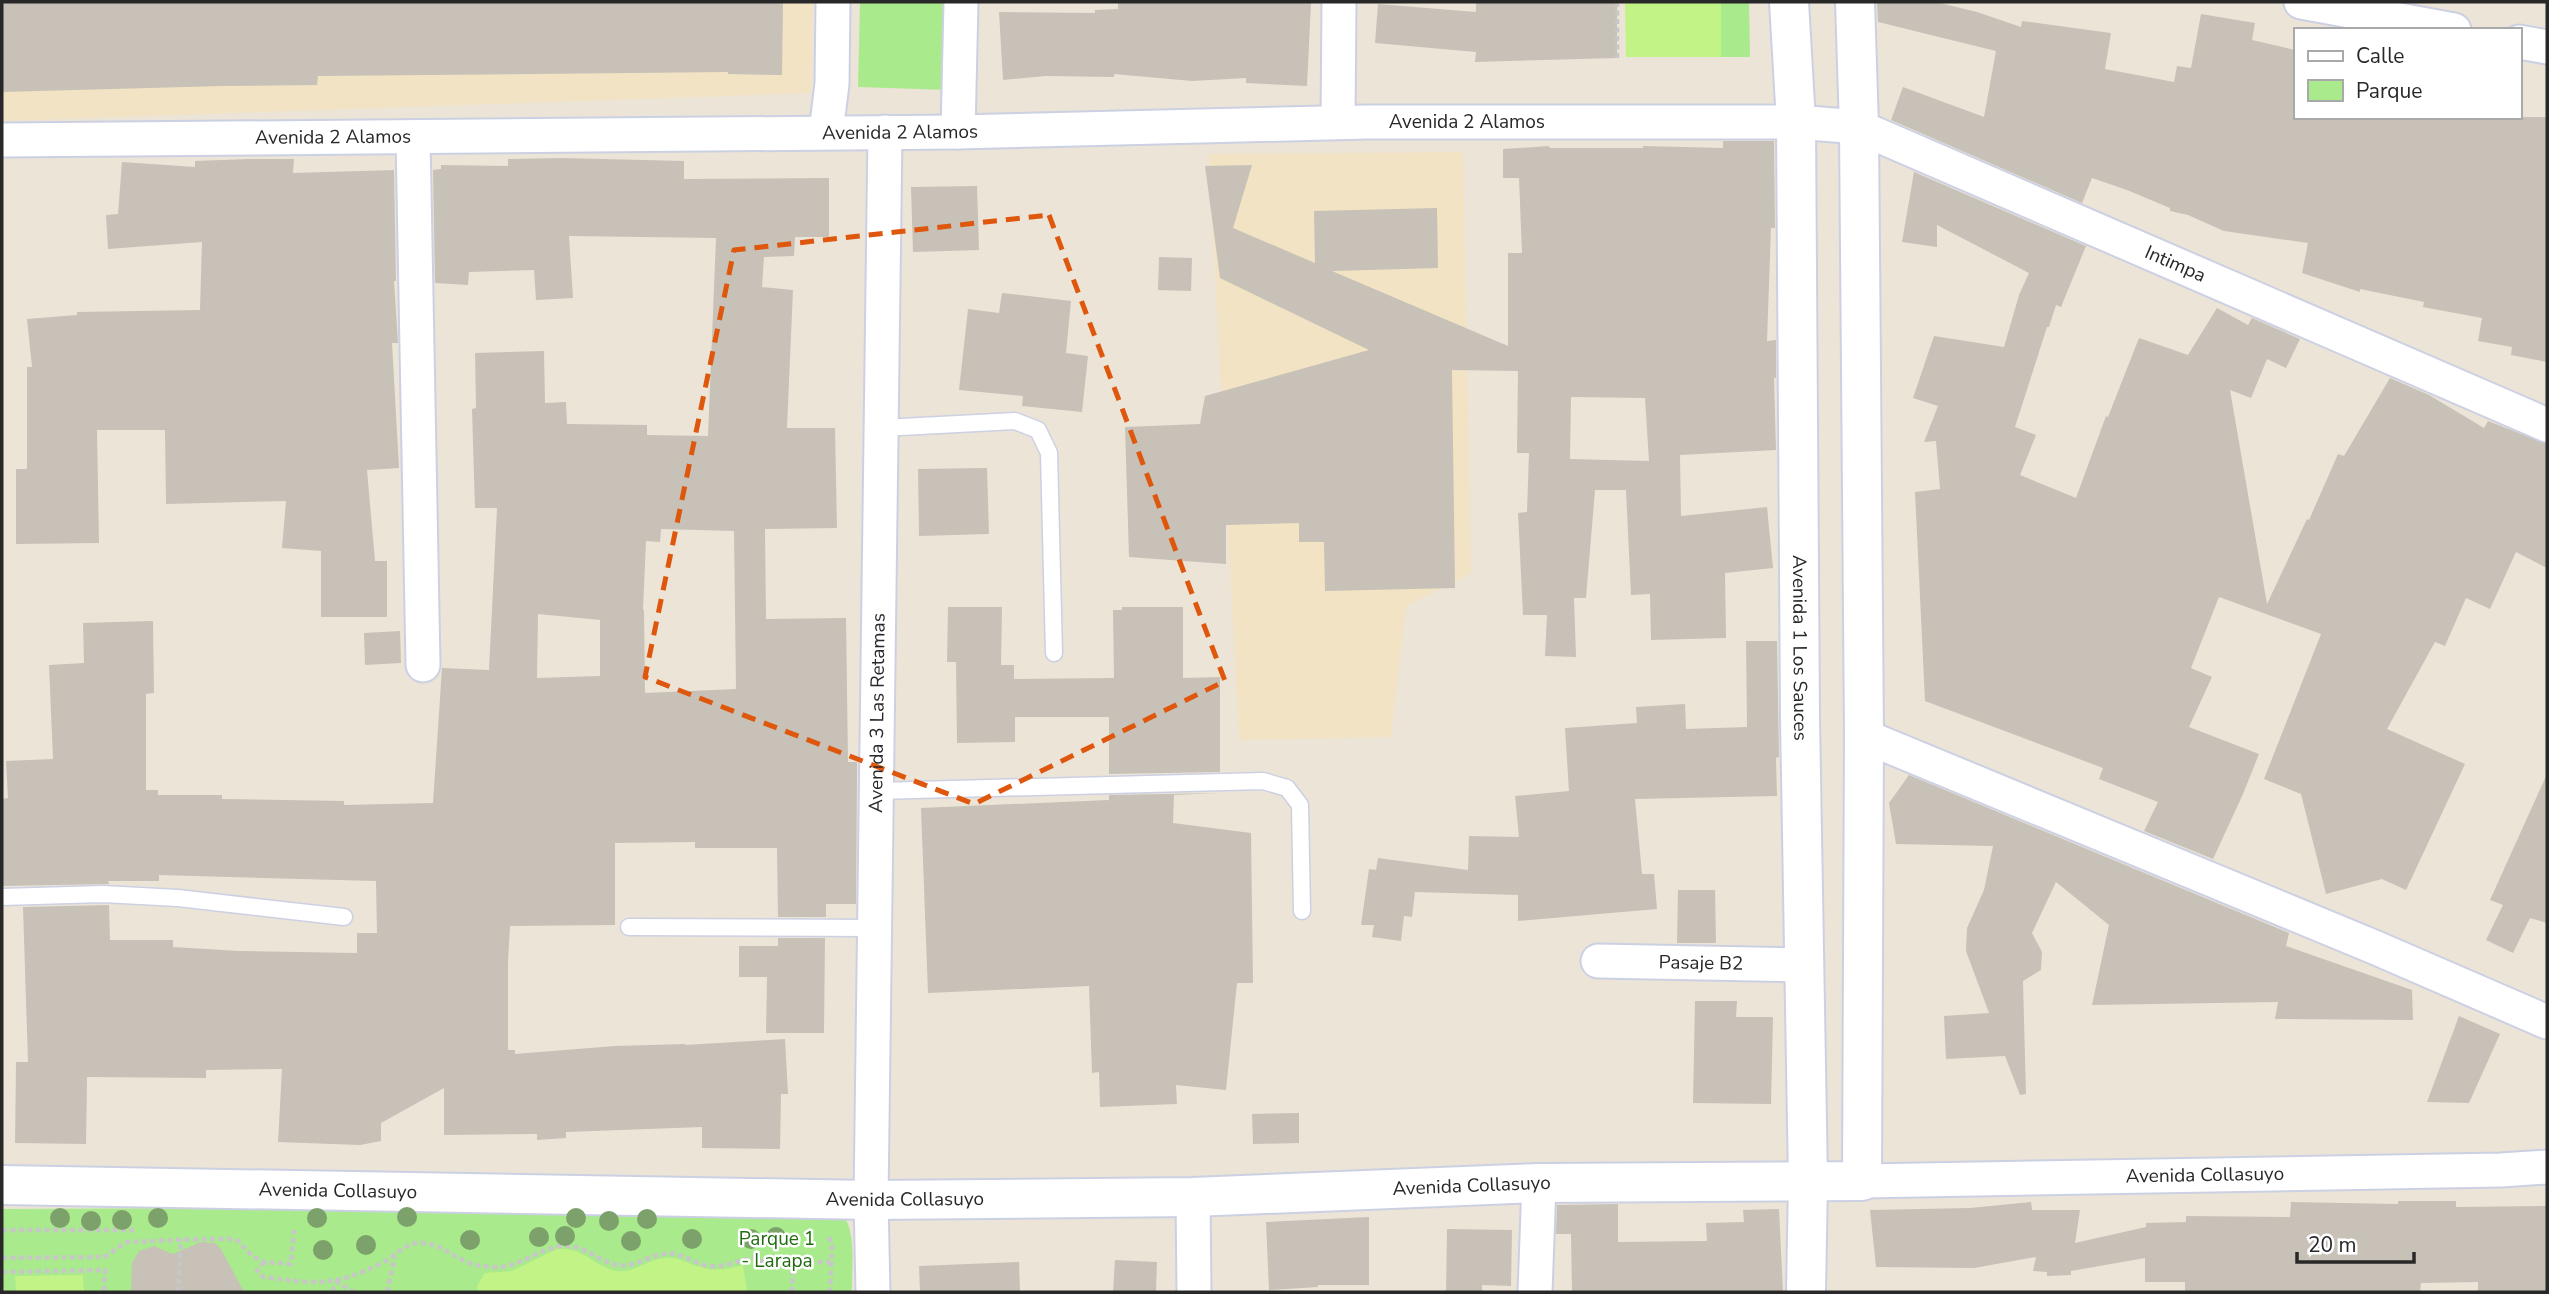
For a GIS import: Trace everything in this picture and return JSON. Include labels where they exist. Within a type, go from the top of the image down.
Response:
[{"type":"street","points":[[826,132],[832,84],[833,2]]},
{"type":"street","points":[[958,132],[961,2]]},
{"type":"street","points":[[1338,122],[1339,2]]},
{"type":"street","name":"Avenida 1 Los Sauces","points":[[1789,2],[1796,122],[1808,1181],[1806,1292]]},
{"type":"street","points":[[1855,2],[1859,127],[1864,736],[1862,1181]]},
{"type":"street","points":[[2301,2],[2443,28]]},
{"type":"street","points":[[2521,42],[2547,47]]},
{"type":"street","name":"Avenida 2 Alamos","points":[[2,140],[958,132],[1338,122],[1796,122]]},
{"type":"street","name":"Intimpa","points":[[1796,122],[1859,127],[2547,425]]},
{"type":"street","name":"Avenida 3 Las Retamas","points":[[873,1292],[871,1200],[885,132]]},
{"type":"street","points":[[413,137],[423,665]]},
{"type":"street","points":[[1864,736],[2374,947],[2547,1022]]},
{"type":"street","name":"Pasaje B2","points":[[1598,961],[1804,965]]},
{"type":"street","name":"Avenida Collasuyo","points":[[2,1185],[871,1200],[1193,1197],[1539,1183],[1862,1181],[2547,1167]]},
{"type":"street","points":[[1535,1292],[1539,1183]]},
{"type":"street","points":[[1193,1197],[1195,1292]]},
{"type":"lane","points":[[882,428],[1015,421],[1038,430],[1049,453],[1054,653]]},
{"type":"lane","points":[[877,791],[1263,781],[1287,788],[1300,805],[1302,911]]},
{"type":"lane","points":[[2,897],[103,894],[178,898],[344,917]]},
{"type":"lane","points":[[629,927],[875,928]]},
{"type":"path","points":[[1617,2],[1618,58]]},
{"type":"path","points":[[2,1258],[104,1257],[127,1242],[232,1240],[238,1241],[253,1256],[264,1262],[291,1264],[294,1230]]},
{"type":"path","points":[[178,1292],[181,1239]]},
{"type":"path","points":[[264,1262],[257,1270],[264,1278],[315,1284],[337,1282],[396,1256],[407,1246],[421,1242],[438,1246],[472,1264],[504,1268],[566,1245],[622,1266],[666,1253],[679,1253],[700,1263],[720,1268],[755,1257],[764,1263],[831,1264],[830,1292]]},
{"type":"path","points":[[387,1292],[396,1256]]},
{"type":"path","points":[[792,1292],[793,1263]]},
{"type":"path","points":[[2,1272],[105,1270],[104,1292]]},
{"type":"path","points":[[332,1291],[337,1282]]},
{"type":"path","points":[[337,1282],[354,1292]]},
{"type":"highlighted area","points":[[1049,215],[1225,681],[974,804],[645,677],[734,250]]},
{"type":"shaded area","points":[[2,2],[813,2],[811,93],[2,121]]},
{"type":"shaded area","points":[[1463,152],[1471,573],[1406,606],[1391,737],[1239,740],[1209,154]]},
{"type":"green space","points":[[860,2],[952,2],[949,90],[858,87]]},
{"type":"green space","points":[[1625,2],[1721,2],[1721,57],[1626,57]]},
{"type":"green space","points":[[1721,2],[1749,2],[1750,57],[1721,57]]},
{"type":"green space","name":"Parque 1 - Larapa","points":[[392,1207],[843,1214],[852,1240],[852,1288],[851,1292],[2,1292],[2,1209]]},
{"type":"green space","points":[[557,1249],[573,1250],[604,1267],[619,1271],[669,1258],[712,1269],[743,1265],[747,1292],[478,1292],[477,1286],[485,1273],[512,1271]]},
{"type":"green space","points":[[83,1275],[84,1292],[16,1292],[15,1276]]},
{"type":"building","points":[[2,2],[783,2],[782,75],[728,72],[318,76],[317,85],[2,92]]},
{"type":"building","points":[[1118,2],[1311,2],[1307,86],[1246,83],[1246,78],[1192,81],[1114,74],[1114,77],[1046,76],[1003,80],[999,12],[1095,13],[1095,10],[1118,9]]},
{"type":"building","points":[[1476,2],[1617,2],[1617,58],[1475,62],[1476,52],[1375,43],[1378,4],[1476,12]]},
{"type":"building","points":[[1877,2],[1936,2],[2021,27],[2022,21],[2111,33],[2105,69],[2174,82],[2177,66],[2191,68],[2201,14],[2255,23],[2252,40],[2294,50],[2294,119],[2547,117],[2547,362],[2511,355],[2512,347],[2478,341],[2482,318],[2423,307],[2424,302],[2360,289],[2360,292],[2302,273],[2308,243],[2224,231],[2092,178],[2082,203],[1891,120],[1903,87],[1984,117],[1996,51],[1878,22]]},
{"type":"building","points":[[1723,141],[1774,141],[1775,228],[1771,228],[1767,341],[1776,340],[1776,450],[1680,455],[1681,516],[1767,507],[1773,568],[1725,573],[1726,638],[1651,640],[1650,594],[1631,595],[1626,490],[1595,490],[1586,598],[1574,598],[1576,657],[1545,656],[1547,615],[1523,615],[1518,513],[1527,512],[1529,453],[1517,453],[1518,371],[1452,370],[1455,588],[1325,591],[1324,542],[1299,542],[1299,523],[1226,525],[1226,564],[1129,557],[1125,427],[1200,424],[1205,396],[1369,350],[1220,278],[1205,166],[1252,165],[1233,228],[1315,263],[1314,211],[1437,208],[1438,268],[1332,271],[1508,346],[1508,253],[1522,253],[1519,178],[1503,178],[1503,149],[1549,146],[1723,148]],"holes":[[[1571,397],[1645,398],[1649,461],[1570,459]]]},
{"type":"building","points":[[294,159],[293,173],[394,170],[394,281],[398,343],[392,343],[399,468],[367,470],[375,561],[387,561],[387,617],[321,617],[321,551],[282,548],[286,501],[166,504],[165,430],[97,430],[99,543],[16,544],[16,469],[27,469],[27,367],[32,367],[27,319],[77,315],[77,312],[200,310],[202,242],[108,249],[106,215],[118,214],[122,162],[195,167],[195,161]]},
{"type":"building","points":[[508,159],[684,161],[684,179],[829,178],[829,237],[795,237],[794,256],[764,257],[762,287],[793,290],[787,428],[835,428],[837,528],[765,529],[766,619],[846,618],[848,762],[857,762],[856,904],[826,904],[826,917],[778,917],[777,848],[695,848],[695,842],[615,843],[615,925],[510,926],[508,961],[508,1050],[515,1050],[515,1054],[615,1046],[785,1039],[788,1094],[781,1094],[780,1149],[702,1148],[702,1127],[566,1132],[566,1138],[537,1140],[537,1134],[444,1135],[444,1088],[381,1123],[381,1141],[360,1145],[278,1142],[282,1069],[206,1070],[206,1078],[87,1077],[86,1144],[15,1143],[16,1062],[28,1062],[23,907],[109,905],[110,940],[173,940],[173,947],[357,953],[357,933],[377,933],[376,881],[159,875],[159,881],[2,886],[2,799],[8,798],[6,761],[53,759],[49,665],[84,663],[83,623],[153,621],[154,693],[146,694],[146,790],[158,790],[158,795],[344,801],[344,805],[433,803],[442,668],[489,670],[497,508],[475,508],[472,409],[476,408],[475,353],[544,351],[545,403],[566,402],[567,424],[647,425],[647,435],[708,436],[716,238],[569,236],[573,298],[536,300],[534,270],[469,272],[468,285],[435,283],[433,170],[441,169],[441,165],[508,166]],"holes":[[[661,529],[734,531],[736,689],[645,693],[643,610],[646,541],[660,542]],[[538,614],[600,620],[600,676],[537,678]]]},
{"type":"building","points":[[1914,172],[2086,246],[2061,307],[2056,305],[2047,327],[2015,427],[2036,435],[2020,475],[2076,498],[2106,416],[2108,417],[2139,338],[2188,355],[2217,308],[2248,325],[2252,318],[2300,339],[2286,368],[2267,359],[2251,398],[2230,390],[2267,604],[2338,454],[2344,456],[2390,378],[2429,395],[2484,428],[2488,421],[2547,444],[2547,568],[2516,552],[2490,609],[2466,598],[2445,646],[2435,642],[2387,729],[2465,764],[2406,890],[2382,879],[2326,894],[2301,794],[2264,779],[2321,634],[2219,597],[2191,668],[2212,677],[2189,727],[2259,754],[2213,859],[2144,831],[2158,802],[2099,779],[2103,768],[1925,701],[1915,492],[1940,489],[1936,441],[1924,442],[1938,406],[1913,398],[1934,336],[2004,347],[2019,295],[2029,273],[1937,225],[1937,247],[1902,242]]},
{"type":"building","points":[[977,186],[979,250],[913,252],[911,187]]},
{"type":"building","points":[[1159,257],[1192,258],[1191,291],[1158,290]]},
{"type":"building","points":[[1002,293],[1071,301],[1066,353],[1088,356],[1082,412],[1022,406],[1023,396],[959,390],[968,309],[999,313]]},
{"type":"building","points":[[987,468],[989,534],[919,536],[918,469]]},
{"type":"building","points":[[948,607],[1002,607],[1001,665],[1014,665],[1014,679],[1114,678],[1113,610],[1122,610],[1122,607],[1183,607],[1183,678],[1220,677],[1220,772],[1109,774],[1109,717],[1015,717],[1015,742],[957,743],[956,662],[947,662]]},
{"type":"building","points":[[400,631],[401,663],[365,665],[364,633]]},
{"type":"building","points":[[1746,641],[1777,641],[1777,796],[1635,799],[1642,874],[1654,874],[1657,909],[1518,921],[1518,895],[1415,892],[1412,917],[1404,916],[1401,941],[1372,937],[1374,925],[1361,925],[1369,869],[1376,870],[1378,858],[1468,870],[1469,836],[1519,837],[1515,796],[1569,791],[1565,728],[1637,723],[1636,707],[1685,704],[1686,729],[1747,727]]},
{"type":"building","points":[[2547,774],[2547,923],[2530,918],[2513,953],[2486,940],[2503,905],[2490,900]]},
{"type":"building","points":[[1909,775],[2289,933],[2286,946],[2412,990],[2413,1020],[2275,1019],[2278,1002],[2092,1005],[2109,925],[2056,882],[2032,933],[2042,952],[2041,970],[2023,981],[2026,1094],[2020,1095],[2005,1056],[1946,1059],[1944,1016],[1989,1013],[1966,951],[1967,928],[1984,890],[1993,846],[1896,844],[1889,803]]},
{"type":"building","points":[[1220,793],[1174,795],[1173,823],[1251,833],[1253,983],[1237,983],[1226,1090],[1176,1085],[1177,1104],[1100,1107],[1099,1072],[1092,1073],[1089,986],[928,993],[921,808],[1109,800],[1109,795]]},
{"type":"building","points":[[1678,890],[1715,890],[1716,943],[1677,943]]},
{"type":"building","points":[[778,938],[825,938],[824,1033],[766,1033],[767,977],[739,977],[739,946],[778,946]]},
{"type":"building","points":[[1695,1001],[1737,1001],[1736,1017],[1773,1017],[1771,1104],[1693,1103]]},
{"type":"building","points":[[2459,1016],[2500,1034],[2469,1103],[2427,1102]]},
{"type":"building","points":[[1299,1113],[1299,1143],[1253,1144],[1252,1114]]},
{"type":"building","points":[[2398,1201],[2456,1201],[2456,1207],[2547,1206],[2547,1292],[2478,1292],[2478,1282],[2421,1283],[2420,1292],[2185,1291],[2185,1282],[2145,1282],[2145,1258],[2071,1271],[2071,1275],[2047,1276],[2047,1272],[2033,1271],[2036,1257],[1974,1268],[1876,1267],[1870,1210],[1970,1208],[2031,1202],[2032,1210],[2080,1210],[2075,1243],[2146,1227],[2146,1223],[2186,1222],[2186,1216],[2290,1217],[2291,1202],[2398,1204]]},
{"type":"building","points":[[1618,1204],[1618,1242],[1707,1241],[1706,1223],[1744,1222],[1743,1210],[1779,1209],[1783,1292],[1572,1292],[1571,1234],[1556,1234],[1557,1205]]},
{"type":"building","points":[[1369,1217],[1369,1285],[1318,1285],[1269,1290],[1266,1222]]},
{"type":"building","points":[[1447,1229],[1512,1230],[1511,1286],[1482,1285],[1482,1292],[1446,1292]]},
{"type":"building","points":[[201,1242],[215,1243],[221,1249],[244,1292],[131,1292],[132,1263],[139,1251],[154,1246],[173,1254]]},
{"type":"building","points":[[1115,1260],[1157,1262],[1156,1292],[1113,1292]]},
{"type":"building","points":[[1019,1262],[1020,1292],[920,1292],[919,1266]]}]
